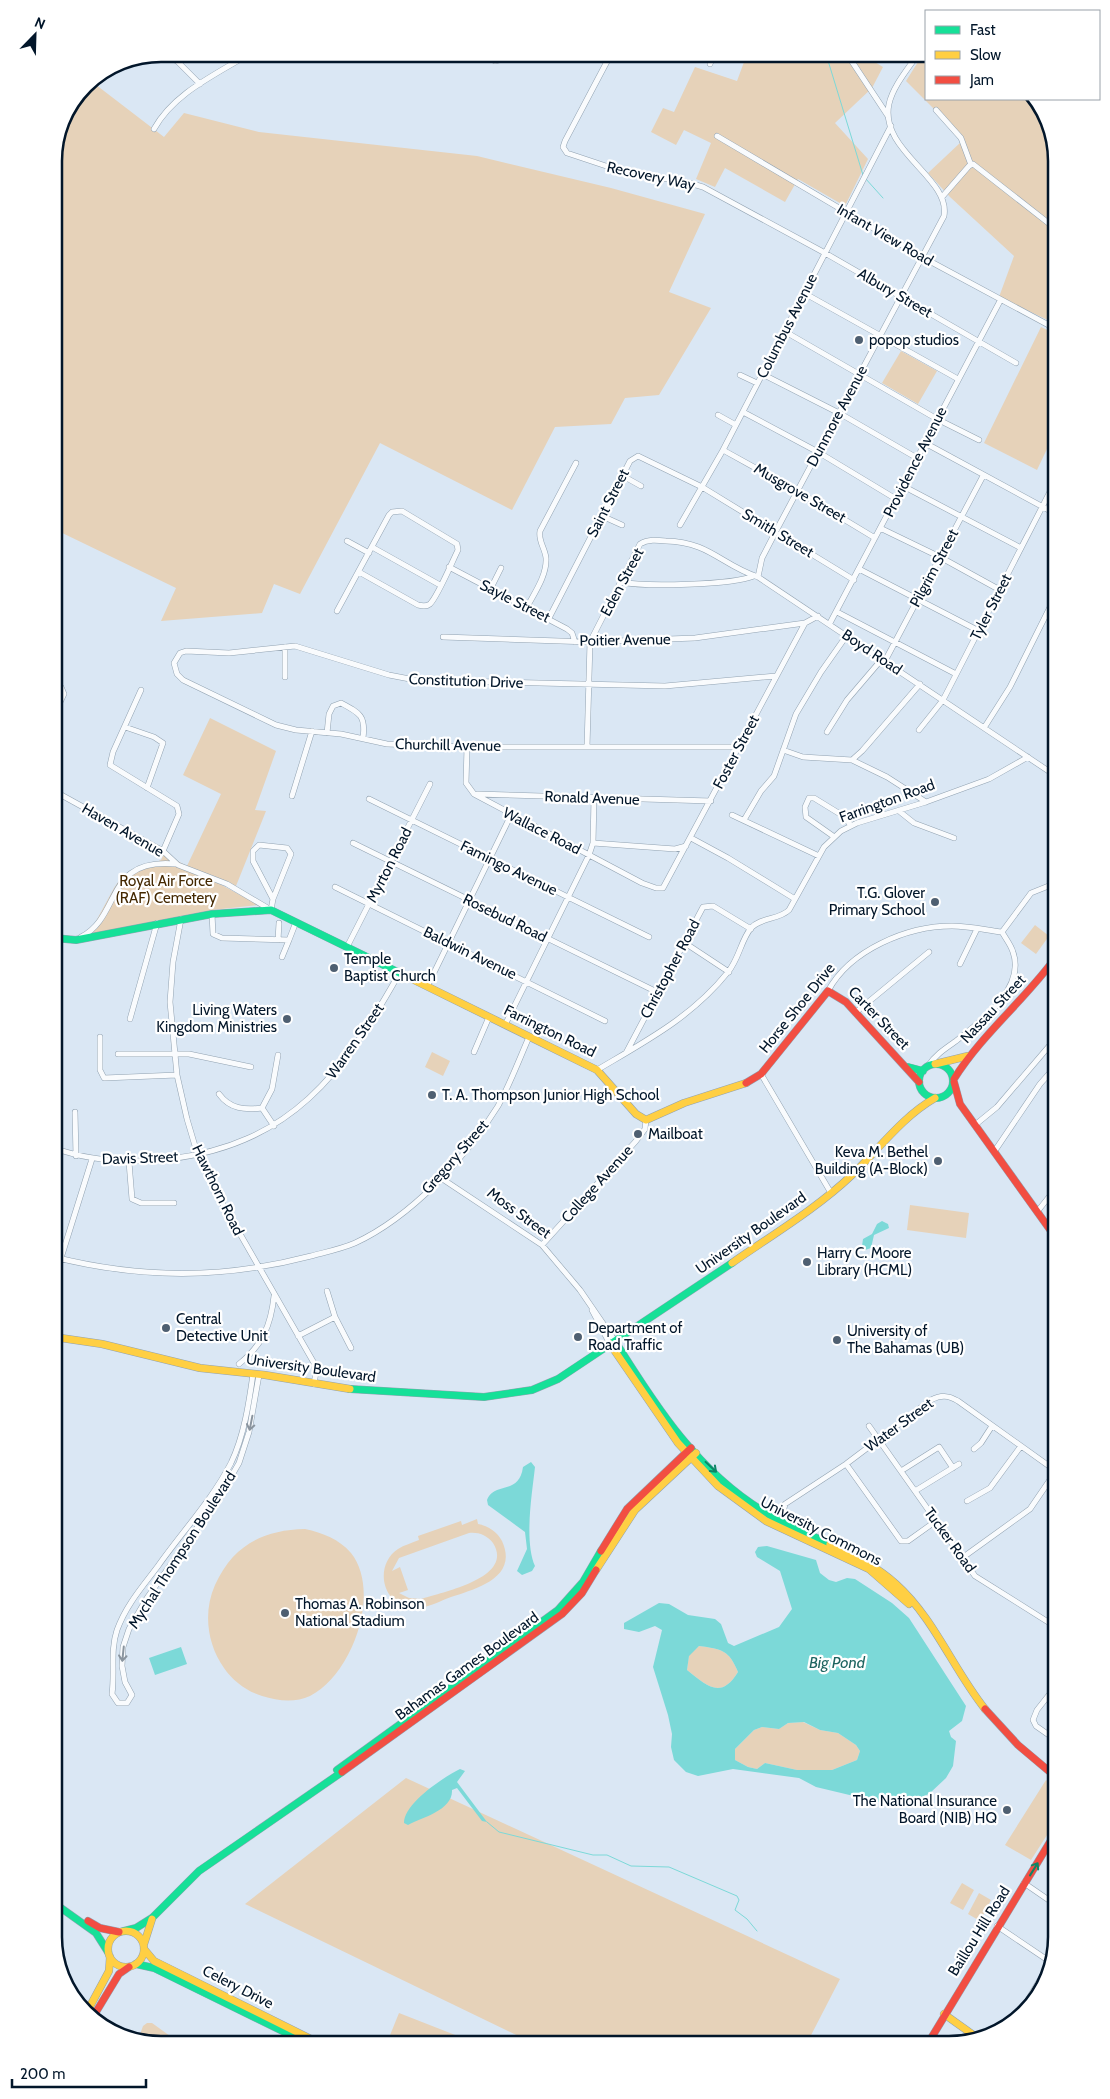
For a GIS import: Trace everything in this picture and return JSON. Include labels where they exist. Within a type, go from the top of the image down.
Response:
[{"type":"main road","name":"Farrington Road","points":[[63,939],[76,940],[212,914],[271,910],[597,1070]]},
{"type":"main road","name":"Nassau Street","points":[[954,1080],[968,1056],[1037,983],[1048,968]]},
{"type":"main road","name":"Carter Street","points":[[828,991],[841,998],[919,1082]]},
{"type":"main road","name":"Horse Shoe Drive","points":[[646,1120],[687,1102],[744,1085],[761,1074],[828,991]]},
{"type":"main road","points":[[954,1080],[951,1090],[946,1096],[935,1098],[923,1092],[919,1082],[929,1067],[968,1056]]},
{"type":"main road","points":[[908,1068],[946,1067],[954,1080],[960,1104],[1048,1227]]},
{"type":"main road","points":[[597,1070],[636,1114],[646,1120]]},
{"type":"main road","name":"University Boulevard","points":[[918,1108],[923,1092]]},
{"type":"main road","points":[[946,1096],[960,1104]]},
{"type":"main road","name":"University Boulevard","points":[[62,1338],[102,1344],[200,1368],[256,1374],[314,1384],[412,1394],[484,1397],[532,1390],[574,1372],[831,1193],[918,1108],[935,1098]]},
{"type":"main road","name":"University Commons","points":[[614,1345],[665,1418],[693,1450],[738,1492],[768,1514],[844,1548],[872,1565],[906,1594],[926,1620],[974,1695],[1022,1747],[1048,1770]]},
{"type":"main road","name":"University Commons","points":[[614,1345],[660,1422],[687,1456],[732,1497],[764,1520],[794,1536],[841,1554],[870,1569],[892,1587],[926,1620]]},
{"type":"main road","name":"Bahamas Games Boulevard","points":[[122,1932],[142,1925],[152,1918],[194,1876],[558,1610],[583,1582],[635,1500],[693,1450]]},
{"type":"main road","name":"Baillou Hill Road","points":[[932,2036],[997,1926],[1048,1847]]},
{"type":"main road","points":[[62,1904],[100,1928],[136,1934],[144,1947],[142,1958],[120,1974],[96,2012]]},
{"type":"main road","points":[[62,1909],[96,1933],[109,1955],[118,1965],[133,1965]]},
{"type":"main road","name":"Bahamas Games Boulevard","points":[[144,1947],[146,1934],[152,1918]]},
{"type":"main road","points":[[90,2006],[109,1972],[110,1942],[122,1932]]},
{"type":"main road","name":"Celery Drive","points":[[144,1947],[154,1961],[305,2036]]},
{"type":"main road","name":"Celery Drive","points":[[133,1965],[161,1972],[293,2036]]},
{"type":"main road","points":[[944,2014],[972,2034]]},
{"type":"street","points":[[179,63],[200,84]]},
{"type":"street","points":[[154,129],[173,103],[234,63]]},
{"type":"street","name":"Recovery Way","points":[[606,63],[565,141],[563,147],[567,153],[605,167],[654,178],[687,182],[703,187],[825,253]]},
{"type":"street","points":[[853,63],[888,117],[904,150],[942,197],[971,165]]},
{"type":"street","points":[[888,117],[893,95],[913,63]]},
{"type":"street","points":[[936,110],[961,138],[971,165]]},
{"type":"street","name":"Columbus Avenue","points":[[680,525],[723,450],[891,126]]},
{"type":"street","name":"Infant View Road","points":[[717,136],[922,257],[1000,301],[1048,325]]},
{"type":"street","points":[[971,165],[976,165],[1048,223]]},
{"type":"street","name":"Dunmore Avenue","points":[[756,576],[759,565],[797,490],[944,216],[942,197]]},
{"type":"street","name":"Albury Street","points":[[825,253],[1016,363]]},
{"type":"street","points":[[804,293],[958,380]]},
{"type":"street","name":"Providence Avenue","points":[[830,623],[1000,301]]},
{"type":"street","points":[[784,331],[937,419],[978,440]]},
{"type":"street","points":[[740,374],[757,383]]},
{"type":"street","points":[[762,374],[839,413],[917,458]]},
{"type":"street","points":[[743,412],[818,452],[896,499]]},
{"type":"street","points":[[718,416],[736,425]]},
{"type":"street","points":[[925,443],[983,476],[1048,509]]},
{"type":"street","name":"Musgrove Street","points":[[723,450],[797,490],[875,538]]},
{"type":"street","name":"Saint Street","points":[[549,618],[634,457],[642,456],[702,487]]},
{"type":"street","points":[[527,607],[540,582],[546,561],[540,540],[540,531],[576,463]]},
{"type":"street","points":[[623,476],[641,486]]},
{"type":"street","name":"Pilgrim Street","points":[[827,732],[847,700],[884,660],[895,642],[983,476]]},
{"type":"street","points":[[903,486],[1021,548]]},
{"type":"street","name":"Smith Street","points":[[702,487],[854,580]]},
{"type":"street","name":"Tyler Street","points":[[919,730],[943,700],[1048,496]]},
{"type":"street","points":[[337,611],[389,515],[395,510],[402,511],[455,541],[458,550],[431,603],[422,606],[359,572]]},
{"type":"street","points":[[602,516],[622,525]]},
{"type":"street","points":[[880,528],[940,557],[1000,590]]},
{"type":"street","name":"Eden Street","points":[[587,747],[590,642],[640,544],[654,540],[680,541]]},
{"type":"street","points":[[347,541],[369,553]]},
{"type":"street","name":"Boyd Road","points":[[680,541],[701,547],[756,576],[830,623],[1048,771]]},
{"type":"street","points":[[372,547],[440,585]]},
{"type":"street","name":"Sayle Street","points":[[449,567],[549,618],[572,633],[575,642]]},
{"type":"street","points":[[491,588],[501,568]]},
{"type":"street","points":[[859,569],[978,631]]},
{"type":"street","points":[[621,582],[696,583],[745,580],[756,576]]},
{"type":"street","points":[[984,728],[1010,687],[1048,611]]},
{"type":"street","points":[[837,612],[956,674]]},
{"type":"street","points":[[805,623],[818,616]]},
{"type":"street","name":"Poitier Avenue","points":[[443,637],[575,642],[694,638],[805,623]]},
{"type":"street","name":"Foster Street","points":[[656,888],[662,888],[667,883],[805,623]]},
{"type":"street","points":[[744,820],[761,791],[774,776],[796,714],[821,672],[847,635]]},
{"type":"street","name":"Constitution Drive","points":[[174,668],[174,658],[186,651],[229,654],[295,646],[401,678],[588,685],[691,685],[776,676]]},
{"type":"street","points":[[285,647],[285,677]]},
{"type":"street","name":"Churchill Avenue","points":[[174,668],[183,680],[194,687],[268,722],[286,728],[363,738],[386,744],[467,747],[740,747]]},
{"type":"street","points":[[852,760],[920,684]]},
{"type":"street","points":[[141,690],[113,752],[110,765],[173,804],[179,810],[163,850]]},
{"type":"street","points":[[327,733],[330,711],[333,706],[341,704],[362,716],[364,722],[363,738]]},
{"type":"street","points":[[125,727],[154,737],[163,743],[147,788]]},
{"type":"street","points":[[292,796],[312,731]]},
{"type":"street","points":[[467,747],[466,783],[474,794]]},
{"type":"street","points":[[783,750],[803,757],[852,760],[887,777],[926,802]]},
{"type":"street","name":"Farrington Road","points":[[597,1070],[673,1026],[729,972],[751,929],[759,922],[786,913],[819,856],[833,836],[851,826],[989,779],[1028,757]]},
{"type":"street","name":"Myrton Road","points":[[347,947],[430,784]]},
{"type":"street","name":"Ronald Avenue","points":[[474,794],[711,801]]},
{"type":"street","name":"Wallace Road","points":[[474,794],[642,884],[656,888]]},
{"type":"street","name":"Haven Avenue","points":[[63,797],[163,850],[175,864],[227,884],[271,910]]},
{"type":"street","points":[[506,1025],[589,855],[593,843],[594,798]]},
{"type":"street","points":[[833,836],[806,816],[805,807],[809,798],[814,798],[845,816],[851,826]]},
{"type":"street","name":"Famingo Avenue","points":[[369,799],[649,937]]},
{"type":"street","points":[[899,811],[914,822],[954,838]]},
{"type":"street","points":[[427,987],[511,815]]},
{"type":"street","points":[[732,815],[819,856]]},
{"type":"street","points":[[691,838],[795,899]]},
{"type":"street","name":"Rosebud Road","points":[[353,842],[548,940],[657,992]]},
{"type":"street","points":[[593,843],[675,849],[686,845]]},
{"type":"street","points":[[271,910],[273,899],[291,854],[287,848],[259,845],[253,852],[253,861],[273,899]]},
{"type":"street","points":[[76,940],[90,932],[97,925],[125,876],[145,867],[175,864]]},
{"type":"street","points":[[929,1067],[943,1050],[986,1018],[1009,988],[1014,961],[1013,953],[1002,932],[1031,893],[1048,886]]},
{"type":"street","name":"Baldwin Avenue","points":[[335,887],[528,981],[605,1021]]},
{"type":"street","name":"Christopher Road","points":[[626,1053],[701,910],[706,906],[713,906],[751,929]]},
{"type":"street","points":[[212,914],[213,934],[217,938],[289,940]]},
{"type":"street","name":"Hawthorn Road","points":[[181,919],[173,962],[170,1002],[182,1102],[198,1156],[244,1243],[260,1267],[274,1295],[314,1363],[316,1372],[314,1384]]},
{"type":"street","points":[[282,957],[296,922]]},
{"type":"street","points":[[130,1019],[157,923]]},
{"type":"street","points":[[278,940],[279,923]]},
{"type":"street","name":"Horse Shoe Drive","points":[[828,991],[838,976],[867,951],[901,936],[935,927],[953,926],[1002,932]]},
{"type":"street","points":[[960,964],[977,929]]},
{"type":"street","points":[[685,943],[729,972]]},
{"type":"street","points":[[855,1013],[929,952]]},
{"type":"street","name":"Warren Street","points":[[198,1156],[250,1138],[274,1126],[306,1102],[337,1070],[374,1019],[400,974]]},
{"type":"street","points":[[474,1052],[489,1017]]},
{"type":"street","points":[[100,1037],[100,1070],[104,1078],[178,1075]]},
{"type":"street","name":"Gregory Street","points":[[62,1258],[97,1268],[148,1274],[192,1274],[260,1267],[287,1262],[358,1241],[402,1214],[441,1178],[497,1107],[529,1037]]},
{"type":"street","points":[[975,1125],[996,1107],[1048,1047]]},
{"type":"street","points":[[118,1054],[189,1054],[251,1067]]},
{"type":"street","points":[[262,1108],[272,1089],[278,1055]]},
{"type":"street","points":[[761,1074],[831,1193]]},
{"type":"street","points":[[994,1152],[1048,1075]]},
{"type":"street","points":[[219,1094],[233,1107],[242,1109],[262,1108]]},
{"type":"street","points":[[262,1108],[274,1126]]},
{"type":"street","points":[[75,1112],[76,1156]]},
{"type":"street","name":"College Avenue","points":[[542,1245],[636,1141],[645,1129],[646,1120]]},
{"type":"street","name":"Davis Street","points":[[62,1151],[92,1160],[129,1162],[198,1156]]},
{"type":"street","points":[[62,1254],[92,1160]]},
{"type":"street","points":[[129,1162],[132,1199],[141,1203],[174,1203]]},
{"type":"street","name":"Moss Street","points":[[441,1178],[542,1245],[580,1290],[614,1345]]},
{"type":"street","points":[[1037,1212],[1048,1198]]},
{"type":"street","points":[[327,1292],[335,1317],[351,1348]]},
{"type":"street","points":[[239,1364],[257,1348],[272,1316],[274,1295]]},
{"type":"street","points":[[298,1336],[335,1317]]},
{"type":"street","name":"Mychal Thompson Boulevard","points":[[256,1374],[249,1432],[239,1463],[221,1494],[147,1598],[129,1628],[124,1642],[122,1666],[124,1682],[132,1695],[127,1703],[118,1703],[112,1694],[114,1684],[112,1660],[119,1625],[134,1598],[219,1482],[232,1461],[243,1427],[256,1374]]},
{"type":"street","name":"Water Street","points":[[786,1523],[783,1513],[785,1504],[846,1464],[931,1400],[940,1396],[954,1398],[1048,1465]]},
{"type":"street","name":"Tucker Road","points":[[869,1426],[975,1576],[1048,1622]]},
{"type":"street","points":[[974,1449],[982,1443],[992,1426]]},
{"type":"street","points":[[901,1472],[944,1444]]},
{"type":"street","points":[[967,1502],[990,1488],[1021,1446]]},
{"type":"street","points":[[939,1447],[953,1468]]},
{"type":"street","points":[[846,1464],[900,1541],[908,1541],[936,1521]]},
{"type":"street","points":[[915,1491],[959,1464]]},
{"type":"street","points":[[962,1558],[1030,1509],[1048,1483]]},
{"type":"street","points":[[1048,1697],[1033,1720],[1036,1726],[1048,1734]]},
{"type":"street","points":[[1024,1883],[1048,1900]]},
{"type":"street","points":[[997,1926],[1045,1958]]},
{"type":"green space","points":[[744,63],[876,63],[883,67],[872,88],[835,123],[868,159],[845,206],[798,179],[785,202],[725,168],[715,187],[696,179],[711,143],[684,130],[676,145],[651,132],[663,108],[674,112],[695,67],[737,81]]},
{"type":"green space","points":[[917,63],[925,63],[925,100],[906,81]]},
{"type":"green space","points":[[97,86],[164,137],[184,113],[259,132],[477,156],[611,188],[705,214],[669,292],[711,308],[659,395],[625,398],[611,424],[555,427],[512,510],[380,443],[300,594],[274,584],[262,613],[161,621],[176,588],[63,533],[64,142],[70,123],[79,106]]},
{"type":"green space","points":[[925,100],[1026,100],[1040,123],[1046,142],[1048,161],[1048,320],[999,297],[1014,256],[950,197],[928,173],[961,142],[947,122]]},
{"type":"green space","points":[[1041,327],[1048,330],[1048,447],[1037,470],[984,443]]},
{"type":"green space","points":[[901,351],[937,371],[918,404],[882,383]]},
{"type":"green space","name":"Royal Air Force (RAF) Cemetery","points":[[210,718],[276,751],[255,810],[266,811],[236,886],[190,868],[259,905],[212,910],[89,934],[123,875],[161,860],[164,854],[187,866],[221,794],[183,775]]},
{"type":"green space","points":[[1035,925],[1048,935],[1036,954],[1021,943]]},
{"type":"green space","points":[[432,1052],[450,1061],[443,1076],[425,1067]]},
{"type":"green space","points":[[910,1205],[969,1213],[966,1238],[907,1230]]},
{"type":"green space","points":[[477,1519],[478,1524],[489,1528],[498,1535],[506,1554],[505,1564],[500,1573],[482,1586],[423,1607],[408,1607],[393,1599],[385,1587],[384,1580],[385,1566],[392,1554],[400,1548],[419,1540],[418,1536],[461,1521],[462,1525]],"holes":[[[472,1533],[482,1535],[491,1540],[497,1555],[494,1566],[485,1574],[473,1582],[421,1599],[409,1598],[399,1593],[408,1590],[400,1567],[392,1571],[399,1558]]]},
{"type":"green space","name":"Thomas A. Robinson National Stadium","points":[[305,1529],[330,1537],[351,1553],[360,1569],[364,1589],[363,1610],[350,1652],[325,1685],[304,1698],[292,1700],[274,1699],[256,1694],[245,1688],[231,1677],[218,1659],[209,1628],[208,1617],[211,1595],[222,1571],[240,1550],[251,1542],[276,1533]]},
{"type":"green space","points":[[699,1646],[714,1648],[724,1652],[731,1659],[738,1672],[726,1686],[714,1688],[687,1670],[689,1655]]},
{"type":"green space","points":[[803,1722],[820,1730],[838,1733],[856,1745],[860,1751],[857,1760],[832,1770],[797,1770],[765,1763],[757,1769],[748,1767],[735,1760],[735,1749],[754,1730],[762,1727],[779,1729],[788,1723]]},
{"type":"green space","points":[[406,1778],[840,1979],[811,2036],[518,2036],[245,1904]]},
{"type":"green space","points":[[1046,1780],[1048,1781],[1048,1833],[1031,1860],[1005,1845]]},
{"type":"green space","points":[[962,1883],[974,1890],[963,1910],[950,1903]]},
{"type":"green space","points":[[979,1893],[991,1900],[980,1921],[968,1914]]},
{"type":"green space","points":[[399,2013],[458,2036],[390,2036]]},
{"type":"green space","points":[[147,2023],[152,2023],[170,2036],[140,2034],[143,2026]]},
{"type":"water","points":[[882,1221],[888,1224],[889,1228],[874,1235],[871,1248],[865,1250],[862,1246],[863,1239],[872,1234],[877,1224]]},
{"type":"water","points":[[531,1462],[535,1467],[529,1531],[535,1566],[532,1571],[522,1575],[517,1571],[527,1549],[525,1532],[488,1505],[487,1500],[495,1491],[517,1482],[523,1467]]},
{"type":"water","name":"Big Pond","points":[[767,1546],[816,1560],[820,1573],[829,1580],[836,1582],[847,1578],[855,1579],[892,1603],[909,1618],[966,1706],[962,1721],[949,1731],[951,1737],[956,1741],[953,1766],[946,1778],[929,1794],[916,1799],[883,1803],[816,1787],[799,1778],[733,1769],[698,1776],[686,1772],[674,1760],[668,1715],[653,1667],[662,1630],[655,1626],[639,1632],[624,1629],[624,1623],[659,1603],[669,1604],[688,1615],[715,1619],[721,1624],[728,1643],[734,1646],[779,1627],[792,1609],[780,1571],[757,1557],[755,1552],[758,1547]],"holes":[[[699,1646],[714,1648],[724,1652],[731,1659],[738,1672],[726,1686],[714,1688],[687,1670],[689,1656]],[[804,1722],[820,1730],[838,1733],[856,1745],[860,1751],[857,1760],[832,1770],[797,1770],[765,1763],[757,1769],[748,1767],[735,1760],[735,1749],[754,1730],[762,1727],[779,1729],[788,1723]]]},
{"type":"water","points":[[181,1647],[187,1664],[155,1675],[149,1658]]},
{"type":"water","points":[[460,1769],[465,1771],[457,1782],[487,1822],[482,1821],[457,1788],[452,1790],[448,1803],[436,1812],[408,1825],[404,1823],[410,1807],[418,1799],[435,1784]]},
{"type":"waterway","points":[[829,63],[863,175]]},
{"type":"waterway","points":[[865,178],[883,198]]},
{"type":"waterway","points":[[487,1822],[499,1832],[593,1855],[607,1855],[631,1866],[669,1867],[737,1896],[739,1900],[735,1910],[747,1919],[757,1931]]},
{"type":"traffic: fast","points":[[63,939],[76,940],[212,914],[271,910],[410,978]]},
{"type":"traffic: fast","points":[[936,1064],[943,1065],[948,1069],[952,1074],[953,1081],[952,1088],[948,1093],[943,1097],[936,1098],[929,1097],[924,1093],[920,1088],[919,1081],[920,1074],[924,1069],[929,1065],[936,1064]]},
{"type":"traffic: fast","points":[[908,1067],[923,1071]]},
{"type":"traffic: fast","points":[[350,1389],[484,1397],[532,1390],[558,1379],[732,1263]]},
{"type":"traffic: fast","points":[[615,1341],[663,1414],[700,1459],[721,1479],[743,1498],[775,1518],[830,1544]]},
{"type":"traffic: fast","points":[[337,1770],[558,1610],[583,1582],[601,1551]]},
{"type":"traffic: fast","points":[[124,1931],[136,1928],[152,1918],[199,1871],[342,1772]]},
{"type":"traffic: fast","points":[[62,1909],[96,1933],[108,1952]]},
{"type":"traffic: fast","points":[[136,1964],[154,1968],[293,2036]]},
{"type":"traffic: slow","points":[[410,978],[597,1070],[636,1114],[646,1120],[684,1103],[746,1083]]},
{"type":"traffic: slow","points":[[935,1064],[968,1056]]},
{"type":"traffic: slow","points":[[732,1263],[824,1199],[852,1175],[901,1124],[935,1098]]},
{"type":"traffic: slow","points":[[62,1338],[102,1344],[200,1368],[265,1375],[350,1389]]},
{"type":"traffic: slow","points":[[610,1344],[678,1443],[718,1486],[766,1521],[869,1569],[909,1604]]},
{"type":"traffic: slow","points":[[596,1570],[635,1510],[696,1453]]},
{"type":"traffic: slow","points":[[830,1544],[872,1566],[896,1584],[909,1597],[932,1628],[985,1709]]},
{"type":"traffic: slow","points":[[144,1944],[152,1919]]},
{"type":"traffic: slow","points":[[126,1931],[139,1936],[144,1949],[139,1962],[126,1967],[113,1962],[108,1949],[113,1936],[126,1931]]},
{"type":"traffic: slow","points":[[144,1949],[154,1961],[305,2036]]},
{"type":"traffic: slow","points":[[90,2006],[109,1971],[110,1957]]},
{"type":"traffic: slow","points":[[944,2014],[972,2034]]},
{"type":"traffic: jam","points":[[954,1079],[977,1047],[1048,968]]},
{"type":"traffic: jam","points":[[746,1083],[761,1074],[828,991],[846,1002],[919,1082]]},
{"type":"traffic: jam","points":[[954,1082],[960,1104],[1048,1227]]},
{"type":"traffic: jam","points":[[601,1551],[627,1509],[691,1448]]},
{"type":"traffic: jam","points":[[342,1772],[562,1614],[582,1593],[596,1570]]},
{"type":"traffic: jam","points":[[985,1709],[1018,1745],[1048,1770]]},
{"type":"traffic: jam","points":[[932,2036],[1048,1845]]},
{"type":"traffic: jam","points":[[88,1921],[100,1928],[119,1932]]},
{"type":"traffic: jam","points":[[96,2012],[119,1974],[129,1967]]},
{"type":"place","name":"popop studios","points":[[859,340]]},
{"type":"place","name":"T.G. Glover Primary School","points":[[935,902]]},
{"type":"place","name":"Temple Baptist Church","points":[[334,968]]},
{"type":"place","name":"Living Waters Kingdom Ministries","points":[[287,1019]]},
{"type":"place","name":"T. A. Thompson Junior High School","points":[[432,1095]]},
{"type":"place","name":"Mailboat","points":[[638,1134]]},
{"type":"place","name":"Keva M. Bethel Building (A-Block)","points":[[938,1161]]},
{"type":"place","name":"Harry C. Moore Library (HCML)","points":[[807,1262]]},
{"type":"place","name":"Central Detective Unit","points":[[166,1328]]},
{"type":"place","name":"Department of Road Traffic","points":[[578,1337]]},
{"type":"place","name":"University of The Bahamas (UB)","points":[[837,1340]]},
{"type":"place","name":"Thomas A. Robinson National Stadium","points":[[285,1613]]},
{"type":"place","name":"The National Insurance Board (NIB) HQ","points":[[1007,1810]]}]
